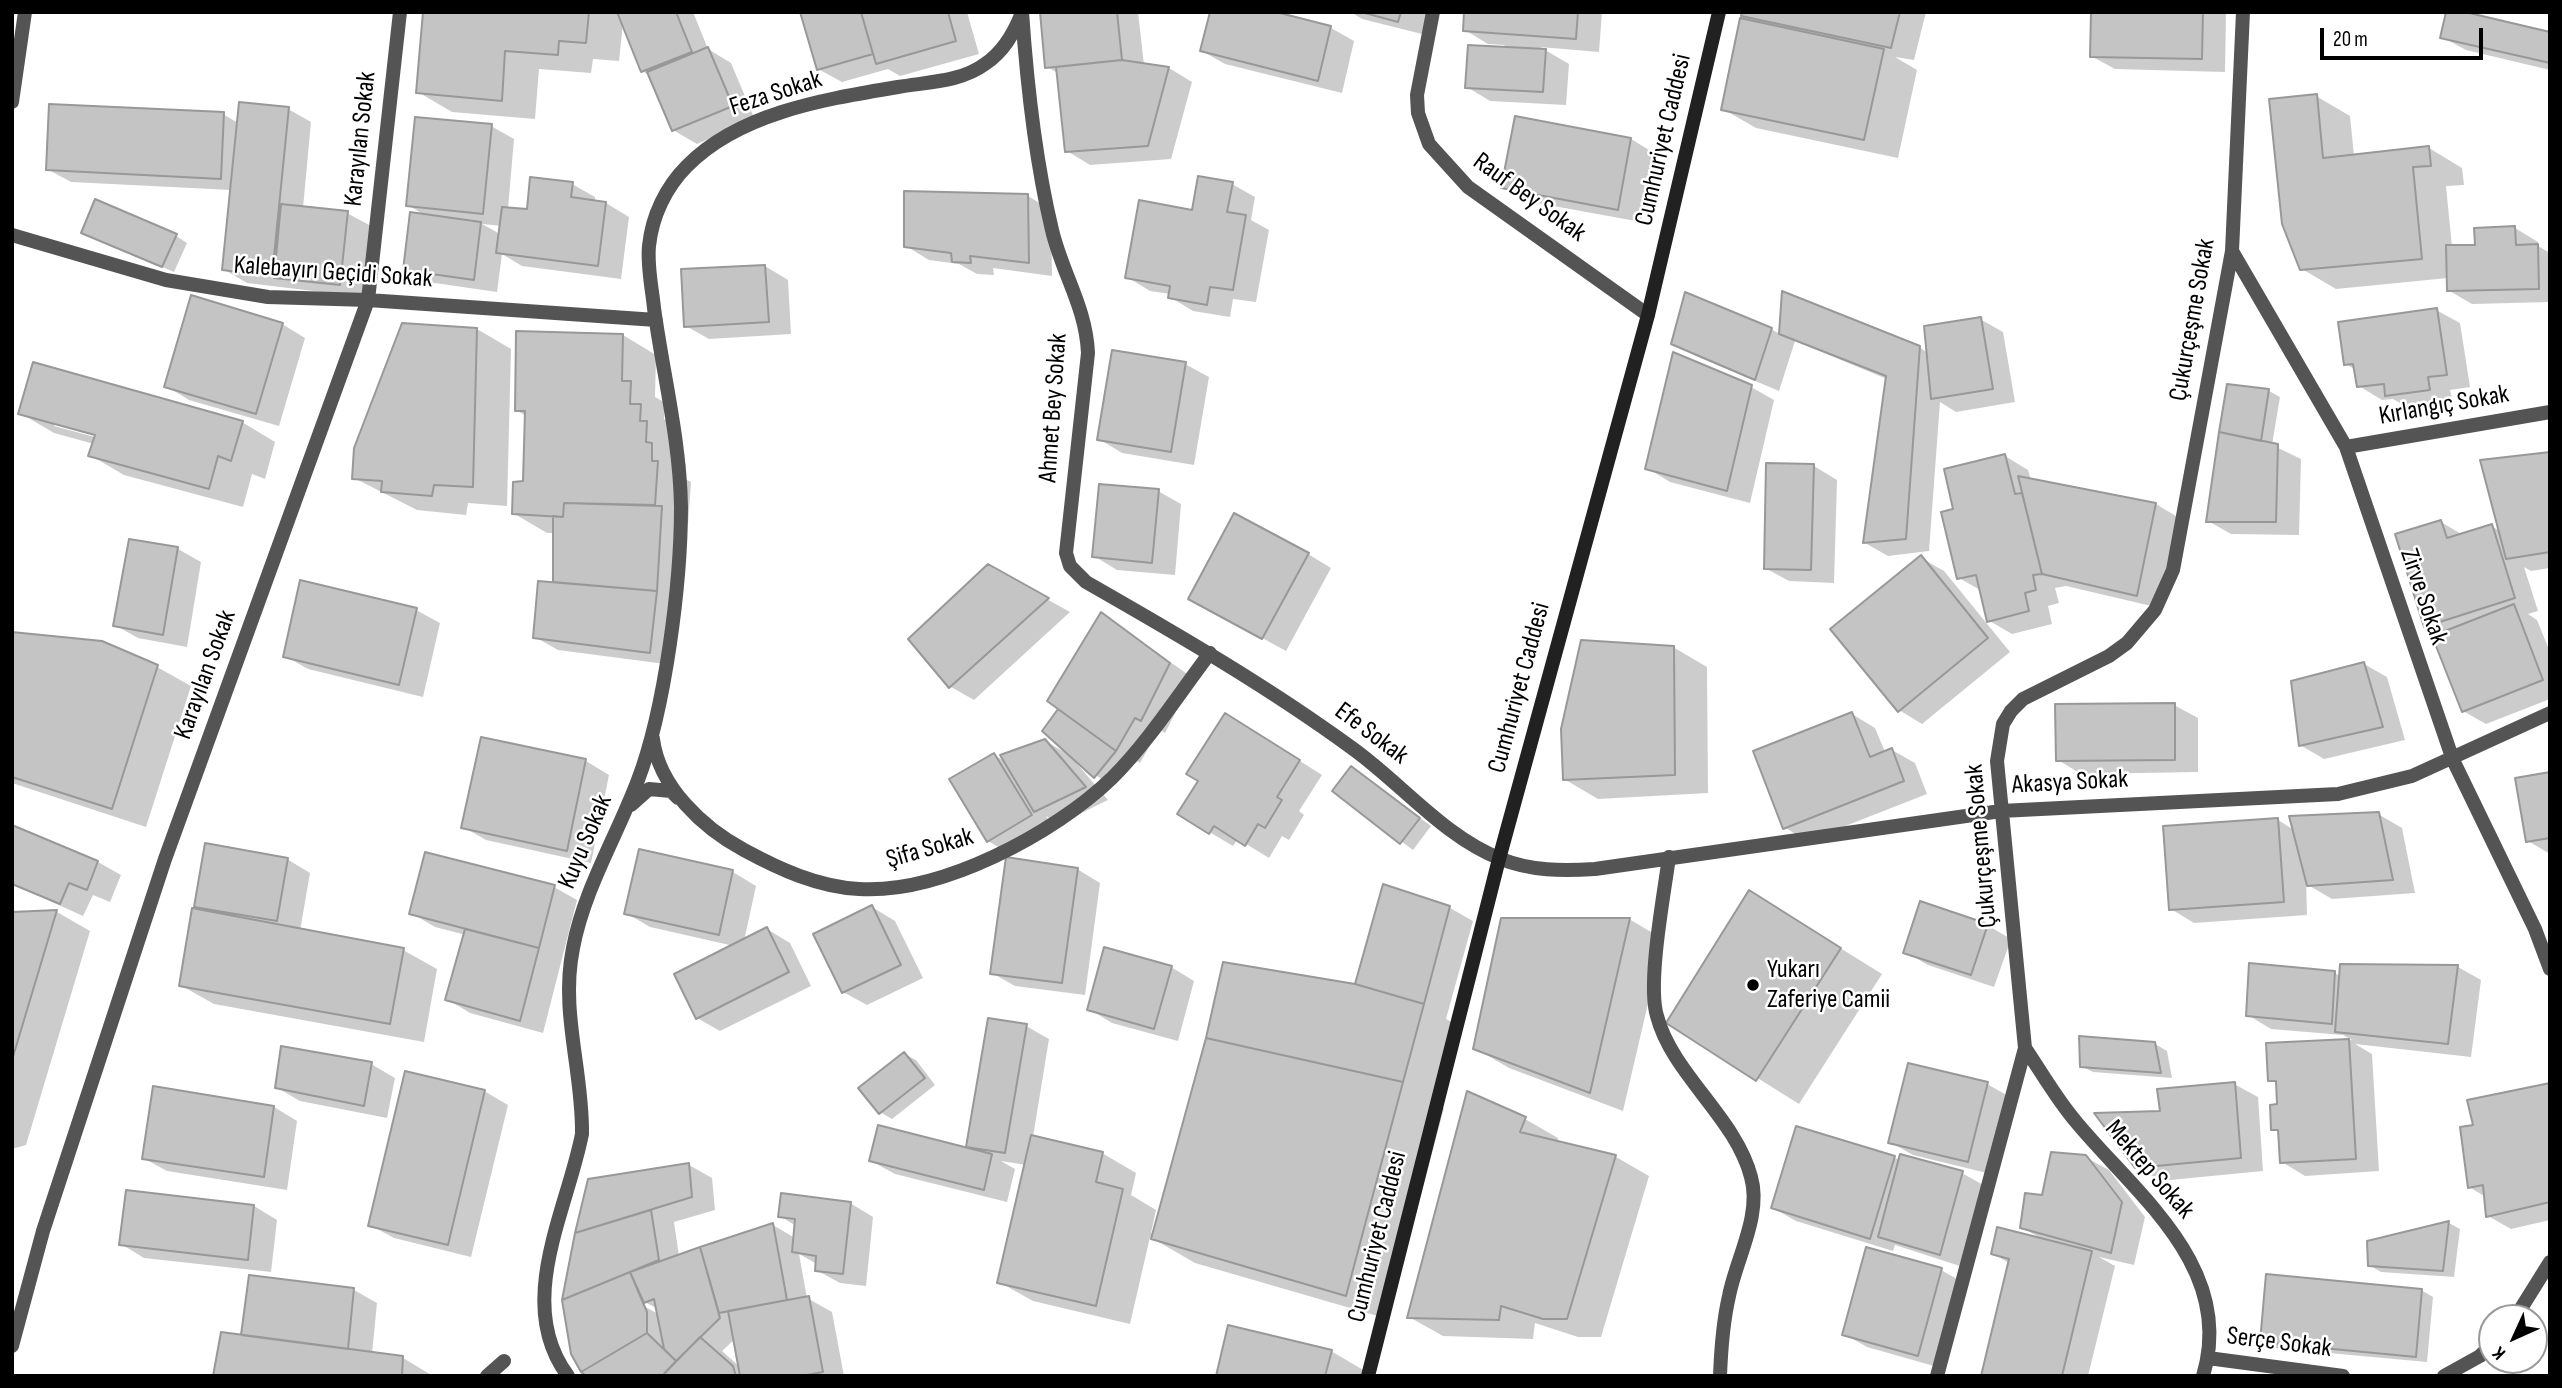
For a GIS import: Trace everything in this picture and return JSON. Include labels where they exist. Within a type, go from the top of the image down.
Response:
[{"type":"main road","name":"Cumhuriyet Caddesi","points":[[1368,1376],[1499,859],[1648,315],[1719,12]]},
{"type":"street","points":[[12,102],[25,12]]},
{"type":"street","name":"Karayılan Sokak","points":[[12,1346],[14,1324],[43,1231],[166,859],[368,300],[400,12]]},
{"type":"street","name":"Feza Sokak","points":[[656,320],[649,263],[653,224],[674,181],[703,151],[733,132],[767,118],[875,91],[954,78],[972,72],[1000,51],[1012,35],[1022,12]]},
{"type":"street","name":"Ahmet Bey Sokak","points":[[1022,12],[1027,72],[1051,228],[1064,268],[1076,292],[1087,333],[1088,353],[1066,553],[1070,566],[1086,582],[1210,653]]},
{"type":"street","name":"Rauf Bey Sokak","points":[[1433,12],[1417,95],[1418,113],[1429,144],[1468,187],[1648,315]]},
{"type":"street","name":"Çukurçeşme Sokak","points":[[1937,1376],[2025,1048],[2001,811],[1997,761],[1999,739],[2011,711],[2043,687],[2109,656],[2127,643],[2142,628],[2165,591],[2175,557],[2232,251],[2243,12]]},
{"type":"street","name":"Kalebayırı Geçidi Sokak","points":[[12,235],[166,280],[268,297],[368,300],[656,320]]},
{"type":"street","name":"Zirve Sokak","points":[[2232,251],[2346,447],[2453,760],[2535,929],[2550,969]]},
{"type":"street","name":"Kuyu Sokak","points":[[569,1376],[551,1346],[544,1303],[551,1250],[582,1134],[582,1115],[568,1019],[569,971],[580,917],[647,757],[670,634],[681,526],[681,480],[656,320]]},
{"type":"street","name":"Kırlangıç Sokak","points":[[2346,447],[2550,412]]},
{"type":"street","name":"Şifa Sokak","points":[[652,731],[662,769],[687,806],[737,846],[767,862],[823,883],[860,890],[923,881],[989,858],[1060,819],[1088,799],[1135,754],[1210,653]]},
{"type":"street","name":"Efe Sokak","points":[[1210,653],[1368,759],[1446,824],[1499,859]]},
{"type":"street","name":"Akasya Sokak","points":[[1499,859],[1522,866],[1571,870],[2001,811],[2338,794],[2412,776],[2453,760],[2550,713]]},
{"type":"street","points":[[623,815],[637,797],[649,789],[671,791],[687,806]]},
{"type":"street","points":[[1669,857],[1654,992],[1657,1018],[1668,1042],[1735,1142],[1752,1178],[1753,1207],[1729,1294],[1720,1376]]},
{"type":"street","name":"Mektep Sokak","points":[[2025,1048],[2075,1121],[2157,1209],[2186,1253],[2210,1319],[2208,1358],[2203,1376]]},
{"type":"street","points":[[2524,1304],[2550,1262]]},
{"type":"street","points":[[2444,1376],[2478,1357]]},
{"type":"street","name":"Serçe Sokak","points":[[2208,1358],[2343,1376]]},
{"type":"street","points":[[487,1376],[504,1361]]},
{"type":"building","points":[[423,12],[589,12],[586,43],[559,41],[558,55],[505,51],[502,101],[416,93]]},
{"type":"building","points":[[617,12],[676,12],[692,52],[641,72]]},
{"type":"building","points":[[800,12],[861,12],[873,54],[817,70]]},
{"type":"building","points":[[861,12],[948,12],[956,41],[876,64]]},
{"type":"building","points":[[1040,12],[1117,12],[1122,60],[1045,68]]},
{"type":"building","points":[[1210,12],[1276,12],[1331,26],[1318,81],[1200,51]]},
{"type":"building","points":[[1361,12],[1401,12],[1398,22]]},
{"type":"building","points":[[1464,12],[1578,12],[1576,39],[1463,31]]},
{"type":"building","points":[[1742,12],[1900,12],[1891,48],[1741,16]]},
{"type":"building","points":[[2091,12],[2203,12],[2202,59],[2090,57]]},
{"type":"building","points":[[2446,12],[2465,12],[2550,32],[2550,63],[2440,38]]},
{"type":"building","points":[[1740,18],[1884,49],[1864,140],[1721,110]]},
{"type":"building","points":[[1468,45],[1546,49],[1543,92],[1465,88]]},
{"type":"building","points":[[708,47],[733,106],[672,131],[647,72]]},
{"type":"building","points":[[1122,60],[1169,67],[1148,146],[1065,152],[1056,67]]},
{"type":"building","points":[[2317,94],[2323,158],[2429,146],[2431,166],[2413,167],[2422,259],[2300,270],[2282,224],[2269,99]]},
{"type":"building","points":[[239,102],[289,107],[272,276],[222,270]]},
{"type":"building","points":[[49,104],[224,112],[221,179],[46,170]]},
{"type":"building","points":[[1515,116],[1631,138],[1618,210],[1501,188]]},
{"type":"building","points":[[415,117],[492,124],[483,214],[406,206]]},
{"type":"building","points":[[1198,176],[1233,182],[1227,212],[1246,215],[1233,290],[1210,287],[1207,305],[1168,298],[1170,286],[1125,278],[1139,200],[1192,210]]},
{"type":"building","points":[[530,177],[573,182],[571,197],[606,202],[598,266],[496,253],[502,207],[527,209]]},
{"type":"building","points":[[904,191],[1028,194],[1029,263],[970,256],[971,263],[952,262],[951,253],[904,247]]},
{"type":"building","points":[[95,199],[177,234],[162,267],[81,233]]},
{"type":"building","points":[[281,204],[348,211],[340,285],[274,278]]},
{"type":"building","points":[[410,212],[481,222],[474,280],[403,270]]},
{"type":"building","points":[[2515,226],[2516,245],[2538,244],[2539,289],[2447,291],[2446,245],[2475,245],[2474,228]]},
{"type":"building","points":[[765,265],[769,322],[684,327],[681,269]]},
{"type":"building","points":[[1782,291],[1920,346],[1906,539],[1863,543],[1886,376],[1779,334]]},
{"type":"building","points":[[1685,292],[1772,328],[1755,380],[1671,344]]},
{"type":"building","points":[[191,295],[283,323],[256,414],[164,387]]},
{"type":"building","points":[[2437,308],[2447,375],[2428,377],[2430,390],[2385,396],[2384,384],[2357,387],[2353,364],[2344,365],[2338,322]]},
{"type":"building","points":[[1981,317],[1993,389],[1931,399],[1924,326]]},
{"type":"building","points":[[402,323],[477,328],[473,487],[434,485],[432,496],[381,492],[382,481],[352,479],[354,448]]},
{"type":"building","points":[[516,331],[623,334],[622,381],[631,381],[630,404],[641,404],[640,421],[647,421],[646,442],[652,443],[652,461],[658,461],[655,505],[564,503],[563,517],[512,514],[513,482],[523,481],[525,411],[515,411]]},
{"type":"building","points":[[1112,350],[1186,362],[1171,452],[1097,440]]},
{"type":"building","points":[[1673,352],[1752,385],[1727,491],[1645,469]]},
{"type":"building","points":[[33,362],[243,421],[231,461],[218,456],[209,489],[88,456],[95,435],[18,414]]},
{"type":"building","points":[[2227,384],[2269,389],[2261,441],[2219,432]]},
{"type":"building","points":[[2219,432],[2278,444],[2276,522],[2206,522]]},
{"type":"building","points":[[2550,452],[2550,552],[2506,559],[2480,460]]},
{"type":"building","points":[[2005,454],[2015,494],[2022,493],[2042,574],[2033,575],[2036,590],[2025,593],[2029,611],[1987,622],[1976,575],[1957,579],[1941,512],[1953,509],[1944,469]]},
{"type":"building","points":[[1766,463],[1814,464],[1811,570],[1764,569]]},
{"type":"building","points":[[2018,476],[2156,503],[2137,596],[2042,574]]},
{"type":"building","points":[[1099,484],[1159,489],[1152,563],[1092,557]]},
{"type":"building","points":[[564,503],[662,506],[657,591],[553,582],[553,516],[563,517]]},
{"type":"building","points":[[1234,513],[1309,553],[1262,639],[1188,599]]},
{"type":"building","points":[[2441,520],[2447,538],[2492,524],[2515,598],[2424,627],[2395,534]]},
{"type":"building","points":[[129,539],[178,547],[163,635],[113,626]]},
{"type":"building","points":[[1921,555],[1988,638],[1898,712],[1830,629]]},
{"type":"building","points":[[988,564],[1049,598],[949,688],[908,639]]},
{"type":"building","points":[[300,580],[417,608],[399,685],[283,657]]},
{"type":"building","points":[[538,581],[657,591],[650,653],[533,638]]},
{"type":"building","points":[[2514,604],[2543,680],[2462,712],[2432,636]]},
{"type":"building","points":[[1101,612],[1170,663],[1141,721],[1135,718],[1116,751],[1047,701]]},
{"type":"building","points":[[12,632],[102,641],[158,665],[112,809],[12,777]]},
{"type":"building","points":[[1581,640],[1674,646],[1675,775],[1563,780],[1561,729]]},
{"type":"building","points":[[2364,662],[2383,727],[2299,746],[2291,681]]},
{"type":"building","points":[[2175,703],[2175,760],[2056,761],[2055,704]]},
{"type":"building","points":[[1058,709],[1116,751],[1094,778],[1042,731]]},
{"type":"building","points":[[1852,712],[1870,757],[1892,748],[1904,781],[1783,829],[1753,751]]},
{"type":"building","points":[[1225,713],[1300,760],[1277,797],[1282,800],[1265,828],[1258,824],[1245,846],[1214,826],[1209,834],[1177,814],[1198,781],[1186,774]]},
{"type":"building","points":[[481,737],[586,759],[567,851],[461,828]]},
{"type":"building","points":[[1045,739],[1086,787],[1034,812],[1000,755]]},
{"type":"building","points":[[994,753],[1032,815],[987,842],[949,779]]},
{"type":"building","points":[[1351,766],[1420,818],[1400,844],[1332,791]]},
{"type":"building","points":[[2550,772],[2550,838],[2526,842],[2515,778]]},
{"type":"building","points":[[2379,812],[2393,880],[2307,886],[2289,816]]},
{"type":"building","points":[[2278,818],[2284,902],[2169,910],[2163,826]]},
{"type":"building","points":[[12,825],[98,861],[87,890],[69,883],[60,904],[12,884]]},
{"type":"building","points":[[205,843],[288,858],[277,921],[194,907]]},
{"type":"building","points":[[639,849],[733,870],[719,935],[624,914]]},
{"type":"building","points":[[425,852],[555,885],[539,948],[409,914]]},
{"type":"building","points":[[1006,857],[1078,868],[1062,983],[990,974]]},
{"type":"building","points":[[1383,884],[1450,906],[1424,1004],[1355,984]]},
{"type":"building","name":"Yukarı Zaferiye Camii","points":[[1749,890],[1841,948],[1756,1081],[1666,1023]]},
{"type":"building","points":[[1920,901],[1988,924],[1971,975],[1903,953]]},
{"type":"building","points":[[872,905],[901,965],[842,993],[813,934]]},
{"type":"building","points":[[192,908],[404,948],[390,1024],[179,986]]},
{"type":"building","points":[[57,910],[12,1060],[12,912]]},
{"type":"building","points":[[1501,918],[1630,918],[1590,1093],[1473,1049]]},
{"type":"building","points":[[767,927],[789,972],[696,1019],[674,974]]},
{"type":"building","points":[[465,929],[539,948],[520,1021],[445,1000]]},
{"type":"building","points":[[1104,947],[1172,966],[1154,1029],[1087,1010]]},
{"type":"building","points":[[1223,962],[1355,984],[1424,1004],[1403,1082],[1206,1038]]},
{"type":"building","points":[[2249,963],[2335,971],[2332,1024],[2246,1016]]},
{"type":"building","points":[[2340,964],[2458,965],[2448,1044],[2335,1032]]},
{"type":"building","points":[[988,1018],[1027,1024],[1005,1153],[966,1147]]},
{"type":"building","points":[[2079,1036],[2155,1042],[2161,1073],[2080,1067]]},
{"type":"building","points":[[1206,1038],[1403,1082],[1346,1296],[1151,1239]]},
{"type":"building","points":[[2349,1039],[2356,1159],[2280,1163],[2278,1130],[2271,1130],[2270,1105],[2277,1104],[2276,1081],[2268,1081],[2266,1043]]},
{"type":"building","points":[[281,1046],[372,1062],[364,1106],[275,1088]]},
{"type":"building","points":[[904,1052],[925,1078],[879,1114],[858,1088]]},
{"type":"building","points":[[1908,1063],[1988,1082],[1968,1162],[1888,1143]]},
{"type":"building","points":[[405,1071],[485,1090],[448,1245],[368,1226]]},
{"type":"building","points":[[2235,1082],[2241,1158],[2135,1168],[2094,1113],[2160,1111],[2157,1089]]},
{"type":"building","points":[[2550,1083],[2550,1202],[2486,1217],[2483,1185],[2468,1188],[2460,1127],[2473,1125],[2467,1100]]},
{"type":"building","points":[[153,1086],[274,1106],[264,1177],[142,1159]]},
{"type":"building","points":[[1467,1091],[1526,1117],[1520,1132],[1616,1155],[1567,1319],[1543,1319],[1501,1306],[1499,1320],[1407,1318]]},
{"type":"building","points":[[878,1125],[992,1154],[984,1190],[869,1161]]},
{"type":"building","points":[[1796,1126],[1895,1156],[1870,1239],[1771,1208]]},
{"type":"building","points":[[1031,1135],[1103,1152],[1096,1182],[1123,1189],[1096,1306],[997,1283]]},
{"type":"building","points":[[2051,1152],[2086,1155],[2122,1202],[2111,1253],[2020,1228],[2025,1193],[2042,1195]]},
{"type":"building","points":[[1900,1154],[1963,1171],[1940,1255],[1878,1237]]},
{"type":"building","points":[[689,1163],[692,1197],[575,1233],[588,1179]]},
{"type":"building","points":[[126,1190],[254,1205],[248,1260],[119,1245]]},
{"type":"building","points":[[781,1193],[851,1202],[843,1274],[815,1271],[816,1256],[792,1252],[795,1219],[778,1217]]},
{"type":"building","points":[[651,1210],[659,1260],[562,1300],[575,1233]]},
{"type":"building","points":[[2449,1221],[2443,1271],[2368,1266],[2367,1241]]},
{"type":"building","points":[[773,1223],[787,1300],[719,1313],[700,1247]]},
{"type":"building","points":[[1997,1227],[2092,1251],[2062,1376],[1981,1376],[2009,1259],[1991,1254]]},
{"type":"building","points":[[700,1247],[720,1318],[676,1361],[664,1349],[654,1299],[644,1303],[630,1272]]},
{"type":"building","points":[[1866,1247],[1942,1268],[1918,1356],[1842,1335]]},
{"type":"building","points":[[630,1272],[647,1312],[647,1333],[581,1372],[571,1354],[562,1300]]},
{"type":"building","points":[[2266,1274],[2422,1289],[2416,1357],[2260,1342]]},
{"type":"building","points":[[249,1275],[354,1288],[348,1349],[241,1335]]},
{"type":"building","points":[[809,1296],[823,1372],[801,1376],[740,1376],[728,1311]]},
{"type":"building","points":[[1228,1325],[1332,1350],[1325,1376],[1216,1376]]},
{"type":"building","points":[[221,1332],[403,1356],[402,1376],[213,1376]]},
{"type":"building","points":[[647,1333],[676,1361],[662,1376],[586,1376],[581,1372]]},
{"type":"building","points":[[700,1337],[733,1366],[736,1376],[662,1376]]},
{"type":"place","name":"Yukarı Zaferiye Camii","points":[[1753,985]]}]
